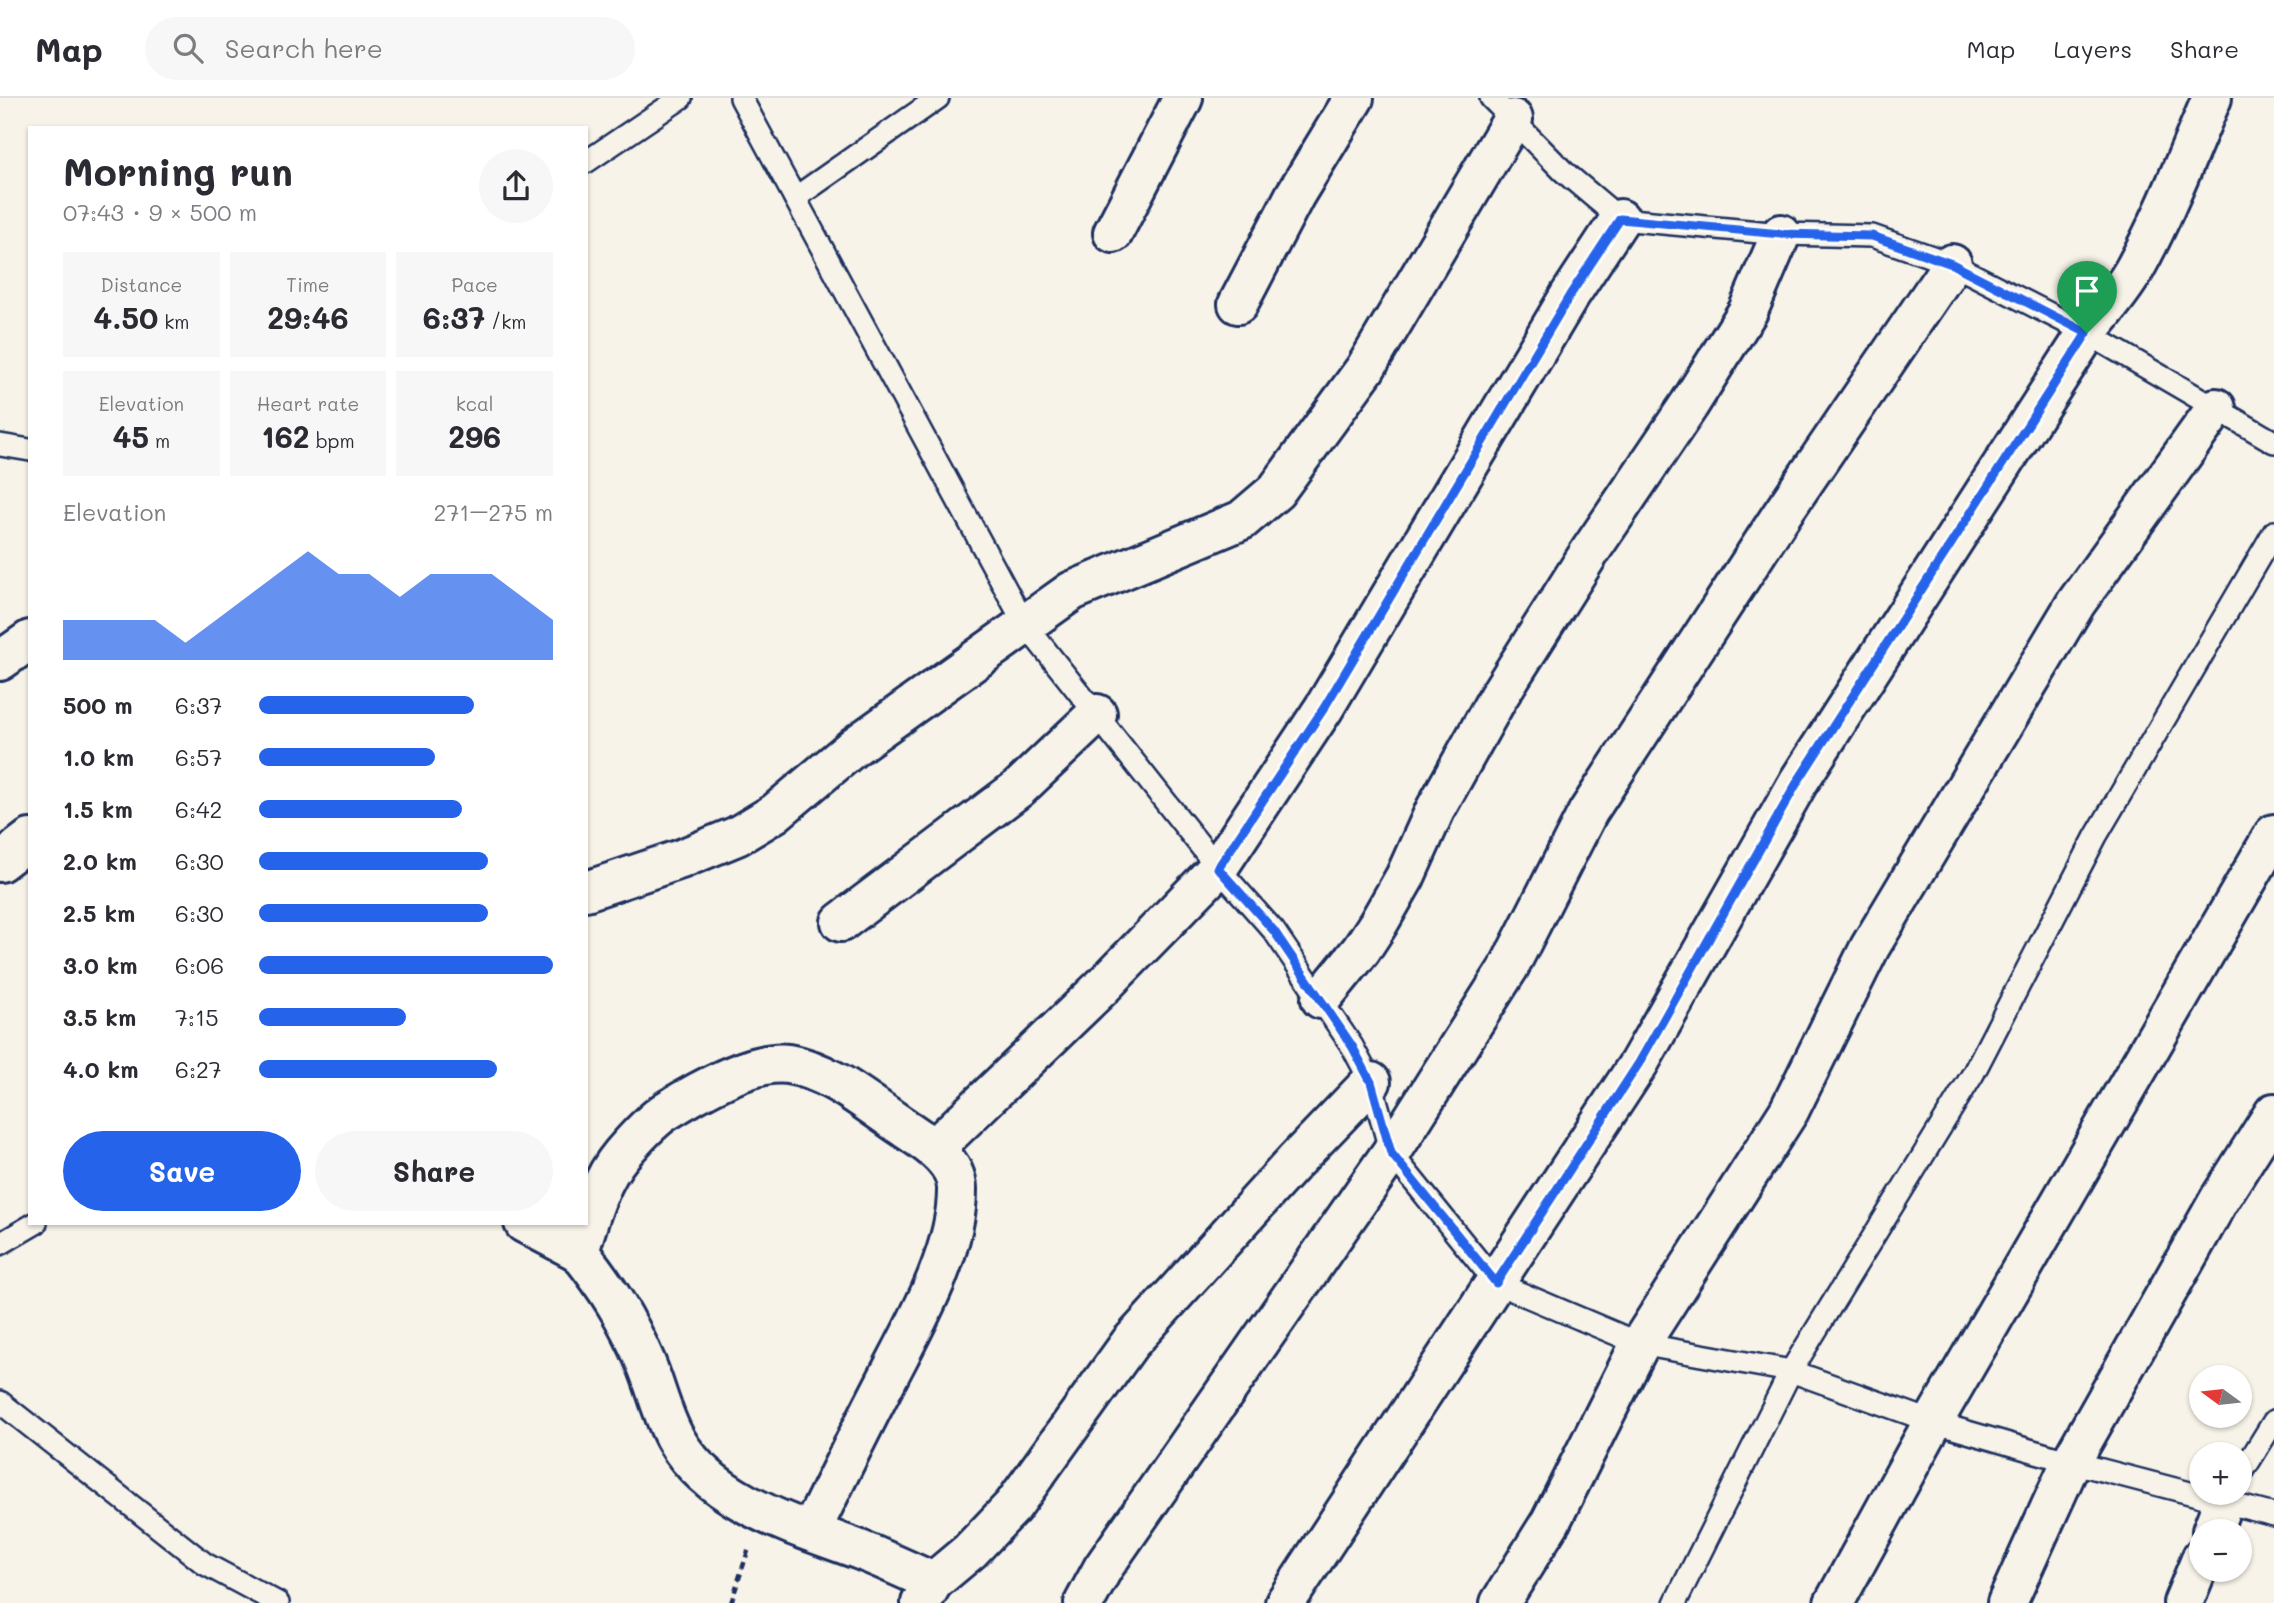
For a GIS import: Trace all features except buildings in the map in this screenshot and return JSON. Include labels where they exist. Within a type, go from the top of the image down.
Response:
[{"type":"street","points":[[1113,233],[1184,98]]},
{"type":"street","points":[[1238,304],[1294,195],[1354,98]]},
{"type":"street","points":[[1285,1603],[1639,1063],[1798,781],[2087,333],[2133,273],[2168,201],[2212,98]]},
{"type":"street","points":[[588,890],[726,841],[775,813],[855,746],[1072,591],[1242,520],[1276,491],[1365,369],[1502,109]]},
{"type":"street","points":[[935,1149],[1218,868],[1324,708],[1570,295],[1620,219]]},
{"type":"street","points":[[1321,999],[1361,950],[1378,923],[1405,877],[1435,810],[1499,697],[1591,550],[1689,405],[1748,311],[1781,234]]},
{"type":"street","points":[[1084,1603],[1103,1568],[1391,1153],[1508,967],[1588,812],[1782,514],[1952,264]]},
{"type":"street","points":[[1500,1603],[1551,1521],[1640,1343],[1788,1111],[1870,947],[2076,603],[2216,408]]},
{"type":"street","points":[[0,661],[28,641]]},
{"type":"street","points":[[841,922],[1019,788],[1097,714]]},
{"type":"street","points":[[1834,1603],[1933,1422],[2274,834]]},
{"type":"street","points":[[0,862],[28,841]]},
{"type":"street","points":[[588,1224],[594,1205],[619,1156],[664,1112],[724,1080],[761,1065],[785,1064],[833,1080],[935,1149],[949,1167],[957,1184],[956,1207],[937,1274],[918,1318],[810,1531]]},
{"type":"street","points":[[528,1225],[579,1252],[610,1291],[645,1360],[675,1439],[694,1465],[719,1486],[760,1509],[810,1531],[927,1592],[1013,1506],[1130,1343],[1294,1162],[1371,1082]]},
{"type":"street","points":[[2007,1603],[2071,1462],[2219,1200],[2274,1113]]},
{"type":"street","points":[[579,1252],[588,1225]]},
{"type":"street","points":[[2183,1603],[2192,1582]]},
{"type":"lane","points":[[588,161],[681,98]]},
{"type":"lane","points":[[741,98],[1024,623],[1218,868],[1274,931],[1352,1046],[1371,1082],[1391,1153],[1496,1283],[1640,1343],[1791,1371],[1933,1422],[2071,1462],[2189,1491]]},
{"type":"lane","points":[[795,198],[938,98]]},
{"type":"lane","points":[[1502,109],[1563,171],[1620,219],[1781,234],[1872,236],[1952,264],[2087,333],[2274,442]]},
{"type":"lane","points":[[0,445],[28,450]]},
{"type":"lane","points":[[1675,1603],[1791,1371],[1973,1074],[2096,836],[2274,533]]},
{"type":"lane","points":[[0,1244],[33,1225]]},
{"type":"lane","points":[[0,1402],[205,1564],[278,1603]]},
{"type":"lane","points":[[2252,1458],[2274,1422]]},
{"type":"lane","points":[[2242,1505],[2274,1515]]},
{"type":"path","points":[[731,1603],[760,1509]]},
{"type":"route","points":[[1620,219],[1781,234],[1872,236],[1952,264],[2087,333],[1798,781],[1639,1063],[1496,1283],[1391,1153],[1371,1082],[1352,1046],[1274,931],[1218,868],[1324,708],[1570,295],[1620,219]]}]
